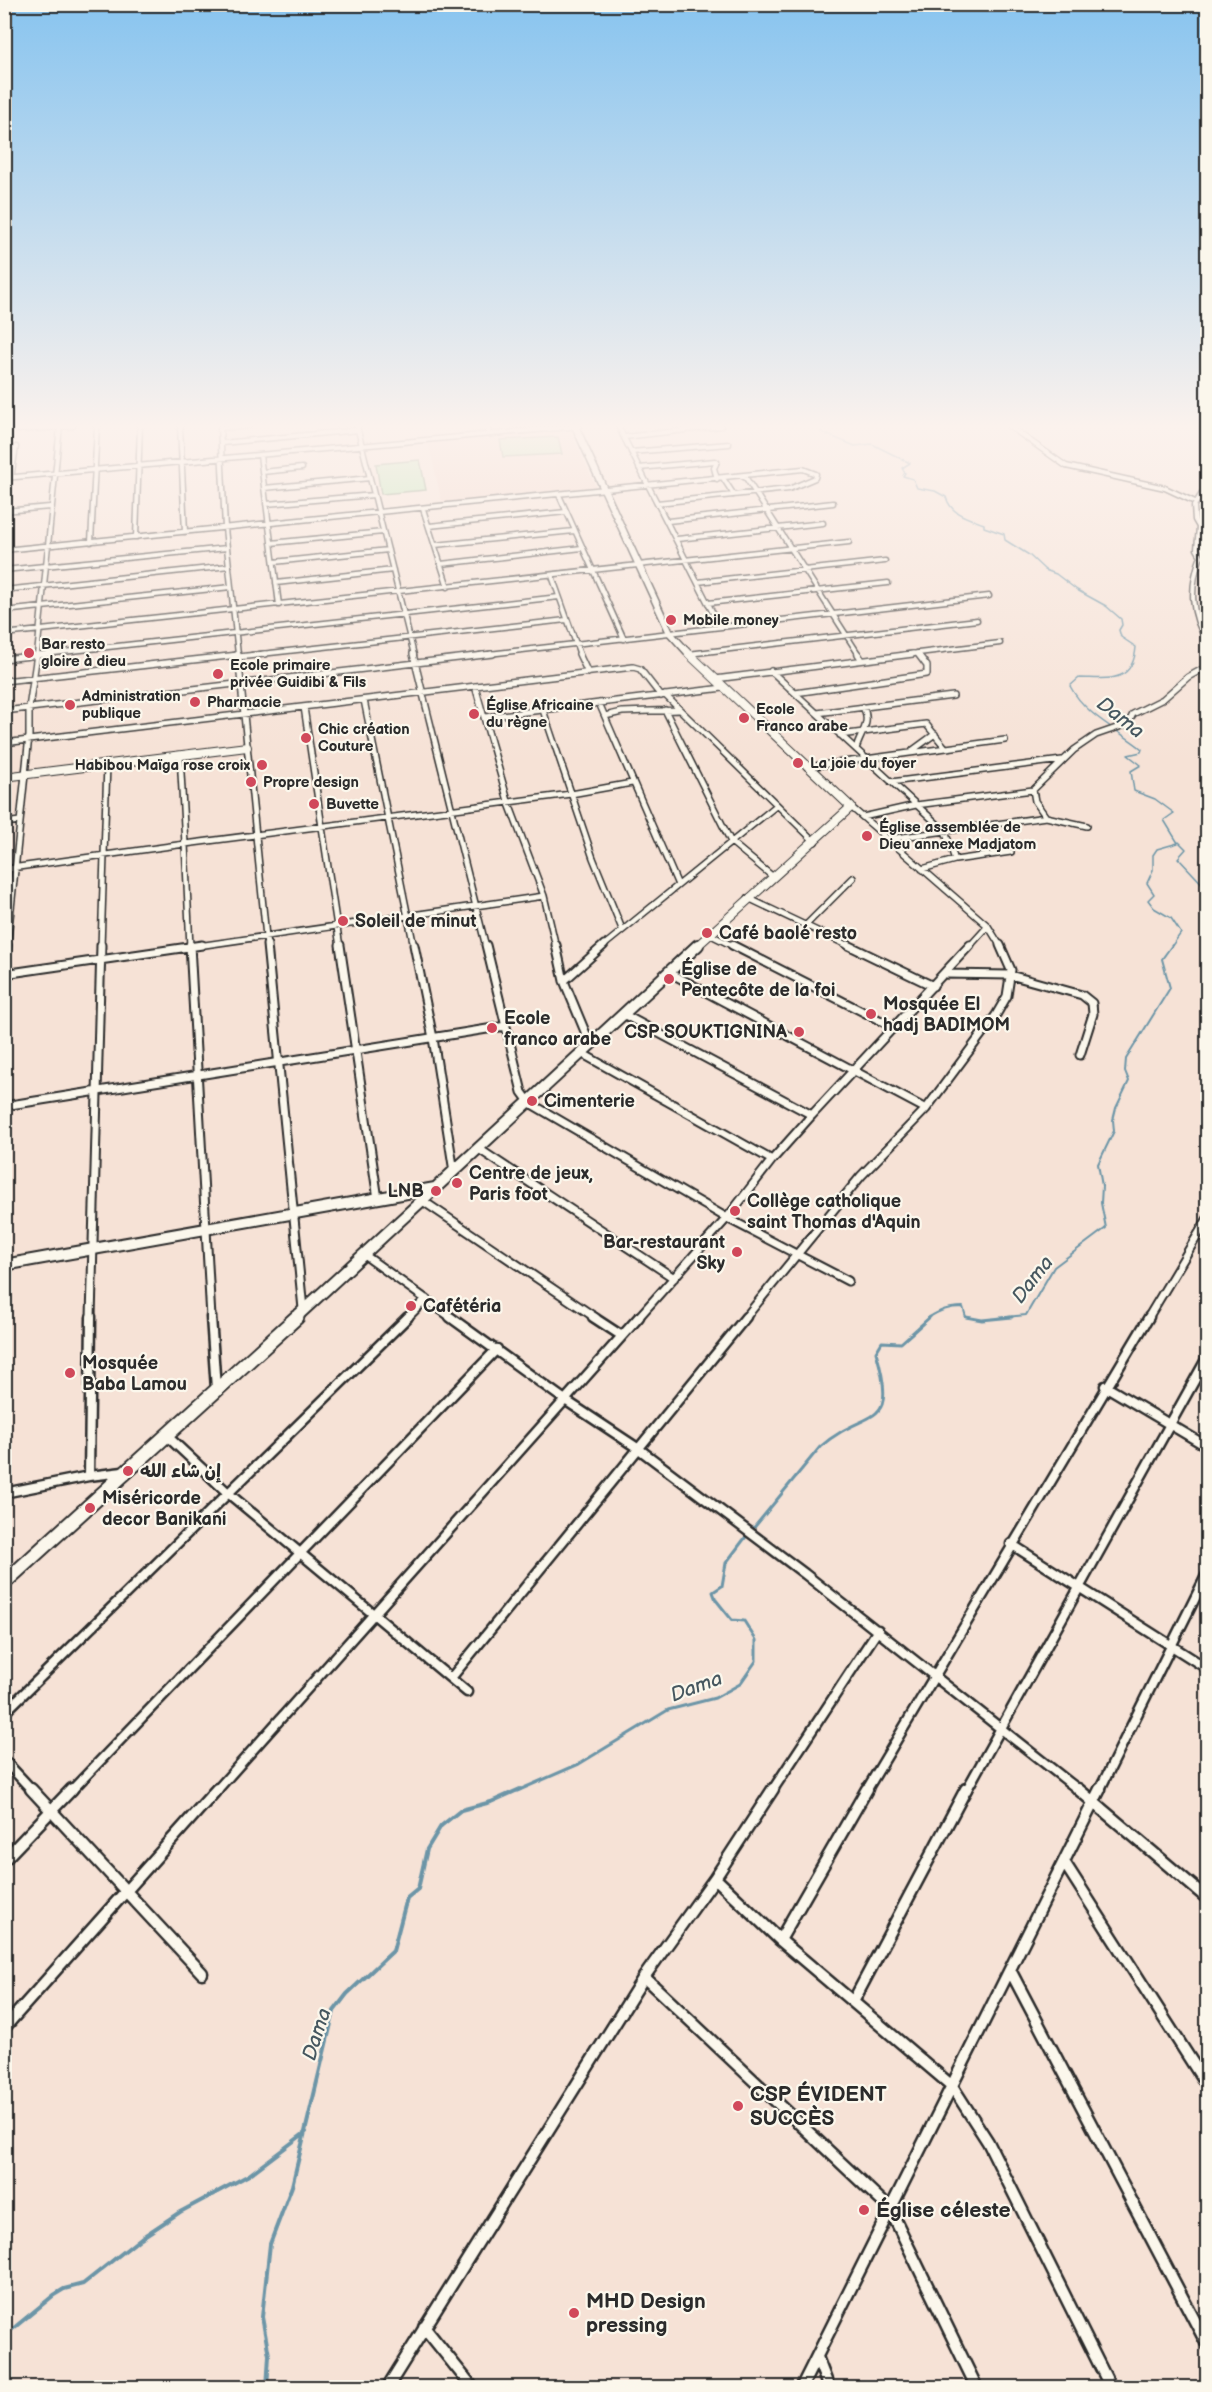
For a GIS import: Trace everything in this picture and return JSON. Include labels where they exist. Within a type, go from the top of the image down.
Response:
[{"type":"street","points":[[47,538],[37,656],[29,708],[25,775],[7,920],[5,975],[544,896]]},
{"type":"street","points":[[91,538],[91,542]]},
{"type":"street","points":[[4,550],[130,538]]},
{"type":"street","points":[[226,538],[303,1309]]},
{"type":"street","points":[[270,538],[279,605]]},
{"type":"street","points":[[271,543],[326,538]]},
{"type":"street","points":[[385,538],[522,1092],[530,1103],[727,1218],[848,1281]]},
{"type":"street","points":[[433,538],[448,587]]},
{"type":"street","points":[[435,545],[508,538]]},
{"type":"street","points":[[577,538],[624,639]]},
{"type":"street","points":[[452,1678],[861,1176],[926,1109],[996,1015],[1007,996],[1010,964],[988,926],[851,807],[688,654],[670,633],[628,538]]},
{"type":"street","points":[[689,538],[677,539],[720,627]]},
{"type":"street","points":[[783,538],[862,660]]},
{"type":"street","points":[[1198,538],[1197,549],[1200,556],[1195,568],[1190,596],[1200,631],[1208,643]]},
{"type":"street","points":[[4,634],[398,593],[849,542]]},
{"type":"street","points":[[4,570],[227,548]]},
{"type":"street","points":[[441,564],[582,548]]},
{"type":"street","points":[[274,562],[388,550]]},
{"type":"street","points":[[698,582],[885,561]]},
{"type":"street","points":[[4,590],[229,566]]},
{"type":"street","points":[[276,583],[393,570]]},
{"type":"street","points":[[552,576],[575,645],[588,673]]},
{"type":"street","points":[[708,603],[888,583]]},
{"type":"street","points":[[4,611],[231,587]]},
{"type":"street","points":[[4,711],[989,596]]},
{"type":"street","points":[[4,659],[559,597]]},
{"type":"street","points":[[4,681],[566,620]]},
{"type":"street","points":[[688,654],[977,620]]},
{"type":"street","points":[[715,679],[1000,643]]},
{"type":"street","points":[[795,693],[927,674],[927,666],[917,653]]},
{"type":"street","points":[[863,817],[916,805],[1033,790],[1062,760],[1096,735],[1128,724],[1133,714],[1163,699],[1188,677],[1208,666]]},
{"type":"street","points":[[4,743],[636,667],[814,842]]},
{"type":"street","points":[[771,671],[945,831],[955,860]]},
{"type":"street","points":[[475,686],[508,801],[544,896],[564,981],[587,1050],[772,1160]]},
{"type":"street","points":[[485,717],[723,688]]},
{"type":"street","points":[[817,713],[953,696]]},
{"type":"street","points":[[364,700],[433,1038],[454,1172]]},
{"type":"street","points":[[599,703],[678,885]]},
{"type":"street","points":[[304,707],[378,1199]]},
{"type":"street","points":[[856,749],[859,737],[864,732],[867,714],[863,707]]},
{"type":"street","points":[[543,710],[570,794],[622,929]]},
{"type":"street","points":[[664,710],[731,842],[772,876]]},
{"type":"street","points":[[605,716],[622,712],[679,710]]},
{"type":"street","points":[[840,735],[926,724],[945,747]]},
{"type":"street","points":[[911,752],[935,734]]},
{"type":"street","points":[[807,767],[1005,740]]},
{"type":"street","points":[[4,777],[247,747]]},
{"type":"street","points":[[180,755],[204,1230],[216,1389]]},
{"type":"street","points":[[891,782],[1062,760]]},
{"type":"street","points":[[89,1476],[92,1250],[107,764]]},
{"type":"street","points":[[4,869],[570,794],[632,783]]},
{"type":"street","points":[[1033,790],[1035,801],[1046,818]]},
{"type":"street","points":[[564,981],[622,929],[777,805]]},
{"type":"street","points":[[4,1583],[530,1103],[622,1014],[670,974],[772,876],[814,842],[851,807]]},
{"type":"street","points":[[888,839],[1046,818],[1087,826]]},
{"type":"street","points":[[4,823],[20,821]]},
{"type":"street","points":[[922,869],[955,860],[1011,852]]},
{"type":"street","points":[[805,926],[853,878]]},
{"type":"street","points":[[748,898],[933,986]]},
{"type":"street","points":[[4,2028],[674,1278],[727,1218],[772,1160],[812,1114],[988,926]]},
{"type":"street","points":[[711,935],[893,1027]]},
{"type":"street","points":[[670,974],[926,1109]]},
{"type":"street","points":[[945,974],[1010,975],[1082,995],[1092,1003],[1093,1014],[1080,1055]]},
{"type":"street","points":[[622,1014],[812,1114]]},
{"type":"street","points":[[4,1106],[279,1064],[356,1049],[506,1026]]},
{"type":"street","points":[[479,1149],[674,1278]]},
{"type":"street","points":[[4,1265],[435,1188]]},
{"type":"street","points":[[423,1201],[622,1336]]},
{"type":"street","points":[[780,1940],[934,1674],[1207,1218]]},
{"type":"street","points":[[363,1254],[565,1400],[639,1449],[878,1630],[1094,1802],[1208,1899]]},
{"type":"street","points":[[4,1713],[426,1299]]},
{"type":"street","points":[[4,1860],[497,1349]]},
{"type":"street","points":[[853,2001],[999,1728],[1167,1425],[1208,1356]]},
{"type":"street","points":[[1105,1386],[1167,1425],[1208,1447]]},
{"type":"street","points":[[166,1435],[228,1493],[467,1692]]},
{"type":"street","points":[[4,1493],[89,1476],[126,1472]]},
{"type":"street","points":[[1011,1544],[1208,1669]]},
{"type":"street","points":[[801,2388],[1208,1572]]},
{"type":"street","points":[[387,2388],[644,1977],[715,1878],[878,1630]]},
{"type":"street","points":[[4,1760],[202,1973]]},
{"type":"street","points":[[1064,1862],[1208,2087]]},
{"type":"street","points":[[715,1878],[780,1940],[952,2086],[988,2142],[1111,2388]]},
{"type":"street","points":[[1010,1970],[1208,2346]]},
{"type":"street","points":[[644,1977],[890,2209],[976,2388]]},
{"type":"street","points":[[424,2327],[473,2388]]},
{"type":"street","points":[[816,2356],[829,2388]]},
{"type":"waterway","name":"Dama","points":[[1005,538],[1045,570],[1056,574],[1077,590],[1106,606],[1121,619],[1122,625],[1119,630],[1121,637],[1136,647],[1134,659],[1124,674],[1108,678],[1079,678],[1070,686],[1084,705],[1102,721],[1142,749],[1141,752],[1128,755],[1141,765],[1131,771],[1134,791],[1155,799],[1174,813],[1164,820],[1178,843],[1157,849],[1153,855],[1153,870],[1147,883],[1154,894],[1148,900],[1154,908],[1171,918],[1181,933],[1171,947]]},
{"type":"waterway","points":[[1179,842],[1186,849],[1178,858],[1208,890]]},
{"type":"waterway","name":"Dama","points":[[998,1318],[1026,1315],[1054,1267],[1106,1228],[1101,1203],[1102,1186],[1098,1164],[1114,1131],[1113,1120],[1116,1108],[1129,1081],[1125,1071],[1126,1059],[1170,988],[1162,959],[1172,945]]},
{"type":"waterway","name":"Dama","points":[[928,1318],[945,1309],[963,1307],[966,1317]]},
{"type":"waterway","name":"Dama","points":[[752,1530],[820,1447],[837,1434],[874,1414],[881,1407],[884,1395],[876,1352],[882,1342],[901,1343],[930,1317]]},
{"type":"waterway","name":"Dama","points":[[966,1317],[972,1318]]},
{"type":"waterway","name":"Dama","points":[[966,1317],[982,1320],[1012,1317]]},
{"type":"waterway","name":"Dama","points":[[517,1791],[579,1764],[668,1710],[715,1698],[740,1684],[756,1661],[756,1640],[744,1621],[732,1620],[716,1600],[713,1592],[722,1586],[726,1563],[748,1534]]},
{"type":"waterway","name":"Dama","points":[[305,2133],[334,2011],[347,1994],[393,1951],[407,1898],[418,1889],[427,1849],[441,1826],[461,1810],[491,1802],[520,1789]]},
{"type":"waterway","points":[[4,2336],[54,2295],[64,2289],[83,2284],[141,2238],[180,2212],[249,2175],[305,2133]]},
{"type":"waterway","name":"Dama","points":[[267,2388],[269,2355],[262,2317],[270,2244],[292,2186],[305,2133]]},
{"type":"place","name":"Mobile money","points":[[671,620]]},
{"type":"place","name":"Bar resto gloire à dieu","points":[[29,653]]},
{"type":"place","name":"Ecole primaire privée Guidibi & Fils","points":[[218,674]]},
{"type":"place","name":"Pharmacie","points":[[195,702]]},
{"type":"place","name":"Administration publique","points":[[70,705]]},
{"type":"place","name":"Église Africaine du règne","points":[[474,714]]},
{"type":"place","name":"Ecole Franco arabe","points":[[744,718]]},
{"type":"place","name":"Chic création Couture","points":[[306,738]]},
{"type":"place","name":"La joie du foyer","points":[[798,763]]},
{"type":"place","name":"Habibou Maïga rose croix","points":[[262,765]]},
{"type":"place","name":"Propre design","points":[[251,782]]},
{"type":"place","name":"Buvette","points":[[314,804]]},
{"type":"place","name":"Église assemblée de Dieu annexe Madjatom","points":[[867,836]]},
{"type":"place","name":"Soleil de minut","points":[[343,921]]},
{"type":"place","name":"Café baolé resto","points":[[707,933]]},
{"type":"place","name":"Église de Pentecôte de la foi","points":[[669,979]]},
{"type":"place","name":"Mosquée El hadj BADIMOM","points":[[871,1014]]},
{"type":"place","name":"Ecole franco arabe","points":[[492,1028]]},
{"type":"place","name":"CSP SOUKTIGNINA","points":[[799,1032]]},
{"type":"place","name":"Cimenterie","points":[[532,1101]]},
{"type":"place","name":"Centre de jeux, Paris foot","points":[[457,1183]]},
{"type":"place","name":"LNB","points":[[436,1191]]},
{"type":"place","name":"Collège catholique saint Thomas d'Aquin","points":[[735,1211]]},
{"type":"place","name":"Bar-restaurant Sky","points":[[737,1252]]},
{"type":"place","name":"Cafétéria","points":[[411,1306]]},
{"type":"place","name":"Mosquée Baba Lamou","points":[[70,1373]]},
{"type":"place","name":"إن شاء الله","points":[[128,1471]]},
{"type":"place","name":"Miséricorde decor Banikani","points":[[90,1508]]},
{"type":"place","name":"CSP ÉVIDENT SUCCÈS","points":[[738,2106]]},
{"type":"place","name":"Église céleste","points":[[864,2210]]},
{"type":"place","name":"MHD Design pressing","points":[[574,2313]]}]
